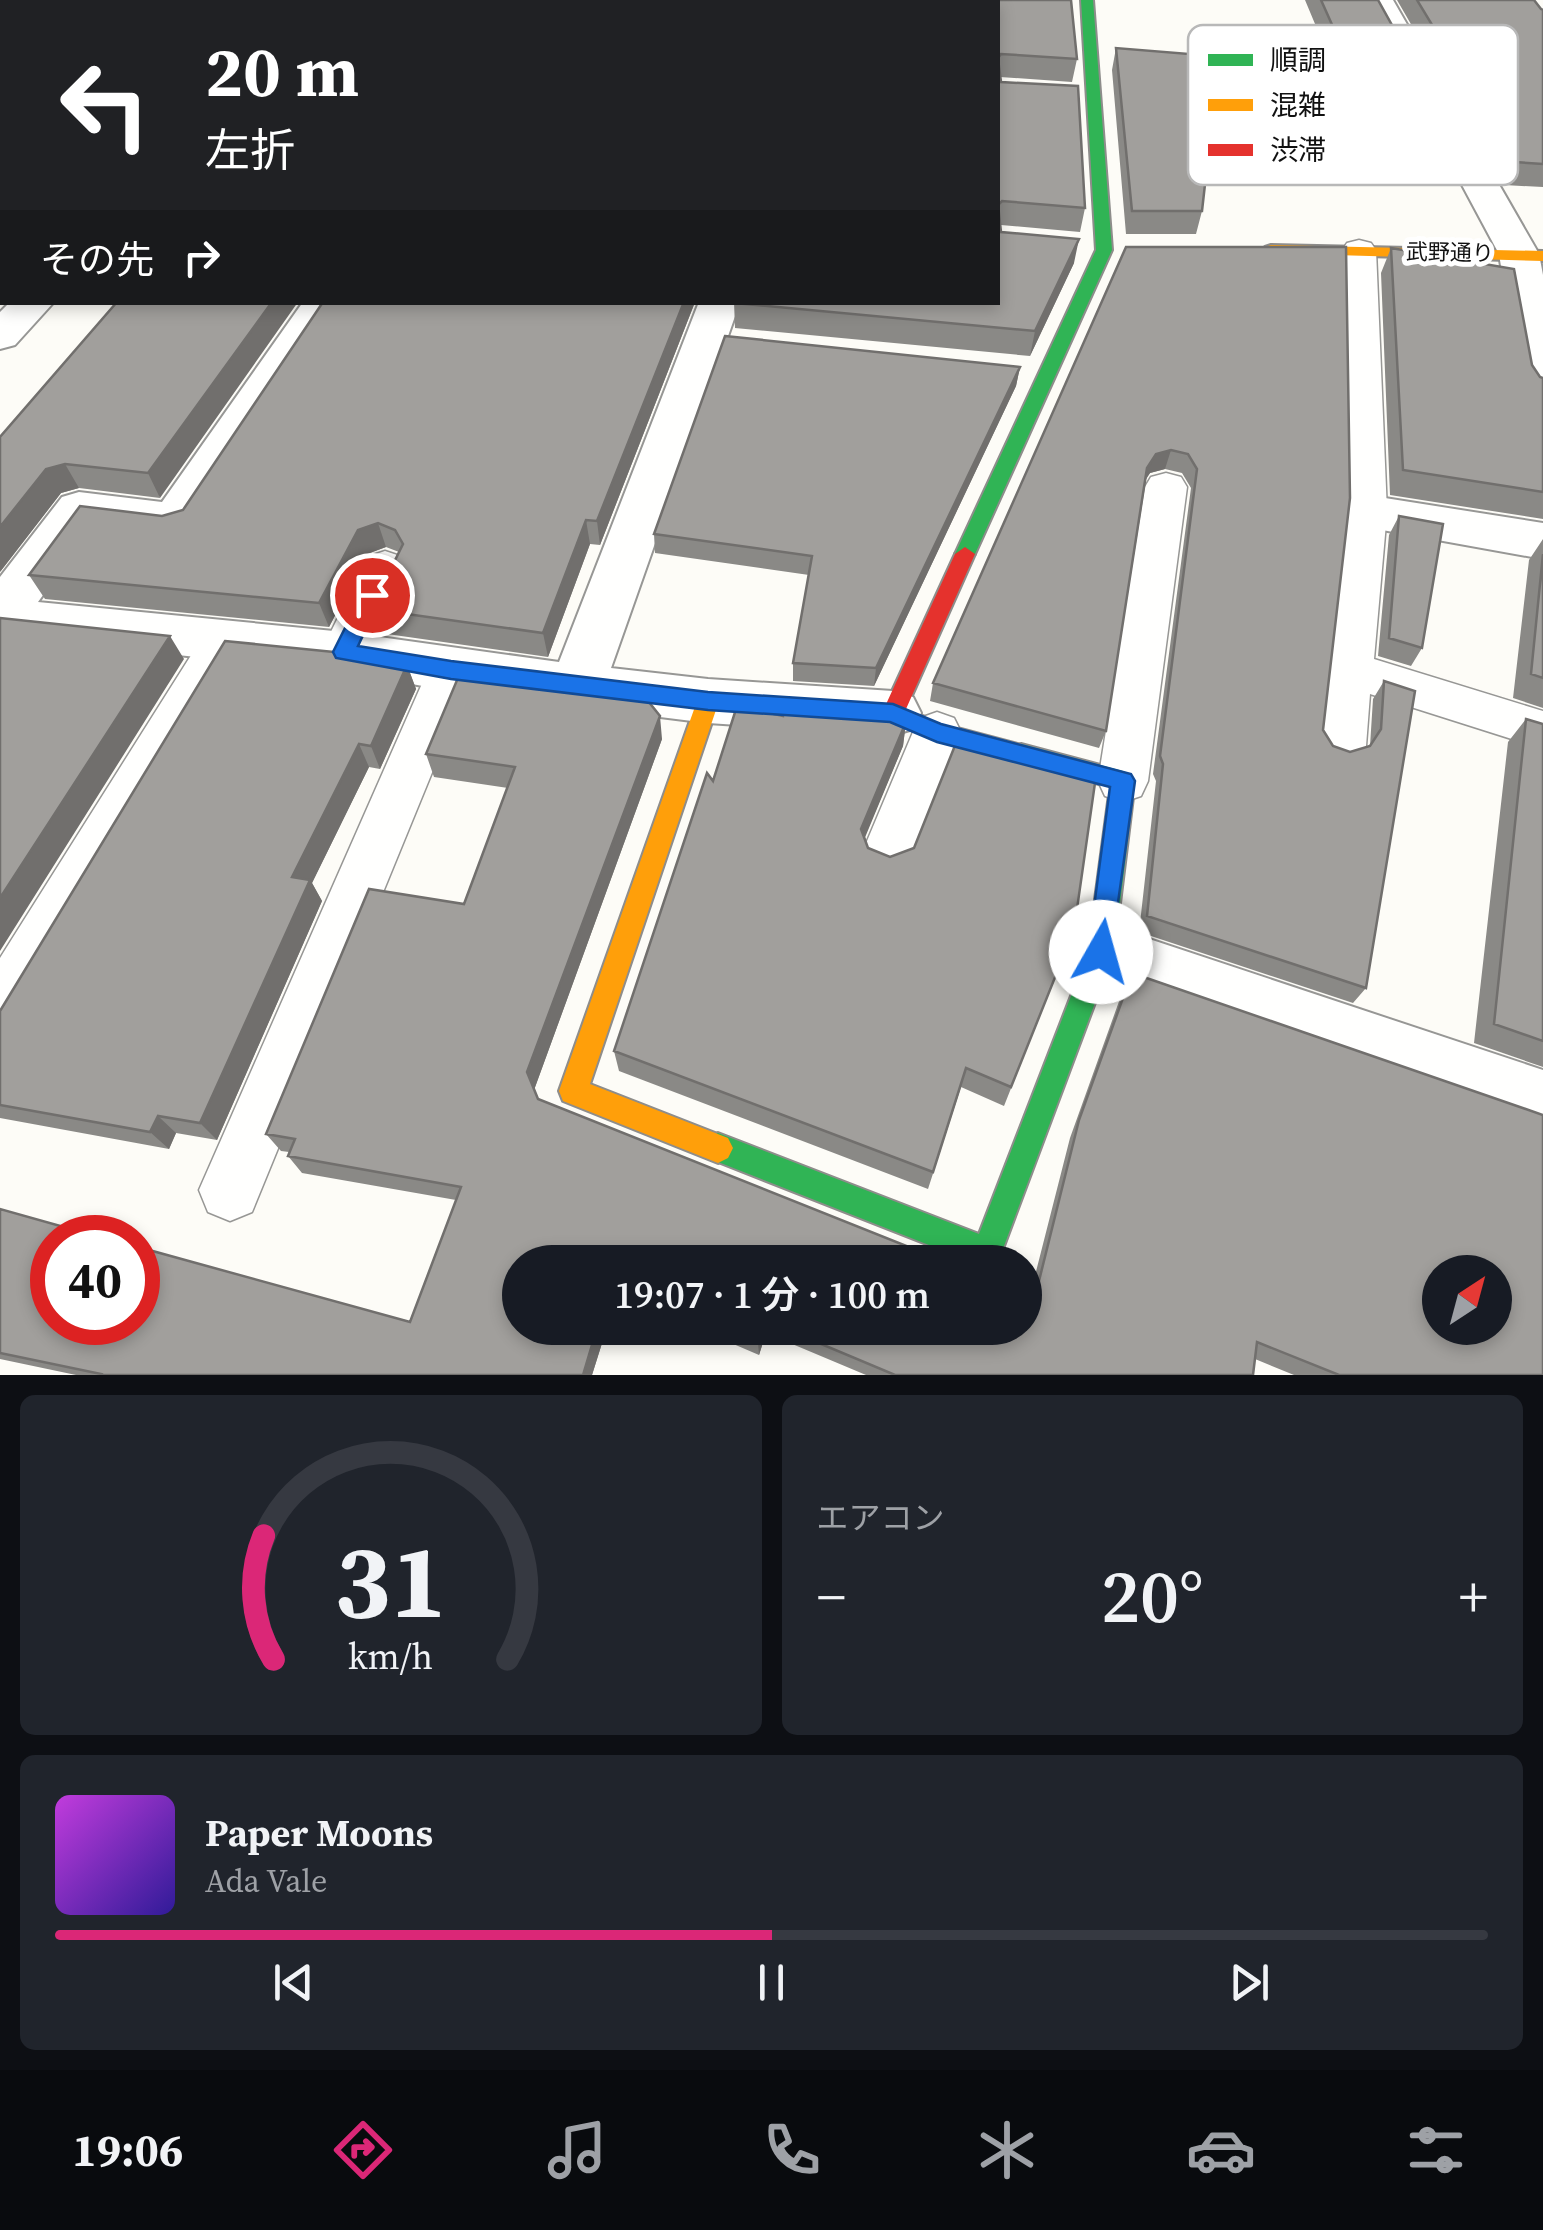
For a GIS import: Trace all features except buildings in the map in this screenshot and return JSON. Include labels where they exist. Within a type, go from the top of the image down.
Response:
[{"type":"street","points":[[915,723],[1048,373],[1105,250],[1087,0]]},
{"type":"street","points":[[1378,0],[1393,25]]},
{"type":"street","points":[[1056,94],[1095,97]]},
{"type":"street","points":[[1489,185],[1531,255],[1543,388]]},
{"type":"street","name":"武野通り","points":[[1241,250],[1531,255]]},
{"type":"street","points":[[0,336],[31,305]]},
{"type":"street","points":[[0,617],[79,510],[175,520],[322,305]]},
{"type":"street","points":[[577,686],[724,329]]},
{"type":"street","points":[[1366,512],[1543,540]]},
{"type":"street","points":[[0,617],[344,652],[577,686],[915,723],[1123,781],[1101,952],[988,1253],[573,1091],[708,701]]},
{"type":"street","points":[[1101,952],[1543,1104]]},
{"type":"lane","points":[[1341,746],[1366,512],[1359,250]]},
{"type":"lane","points":[[1010,369],[1048,373]]},
{"type":"lane","points":[[1123,781],[1166,488]]},
{"type":"lane","points":[[344,652],[385,567]]},
{"type":"lane","points":[[0,1009],[223,642]]},
{"type":"lane","points":[[1350,669],[1543,730]]},
{"type":"lane","points":[[230,1190],[451,670]]},
{"type":"lane","points":[[888,853],[915,723]]},
{"type":"traffic: fast","points":[[965,554],[1104,250],[1087,0]]},
{"type":"traffic: fast","points":[[718,1148],[987,1253],[1101,952],[1123,781],[1021,754]]},
{"type":"traffic: slow","points":[[1271,250],[1543,256]]},
{"type":"traffic: slow","points":[[708,701],[573,1091],[718,1148]]},
{"type":"traffic: jam","points":[[965,554],[893,713],[937,732],[1021,754]]},
{"type":"route","points":[[372,595],[344,652],[451,670],[708,701],[893,713],[937,732],[1123,781],[1101,952]]}]
